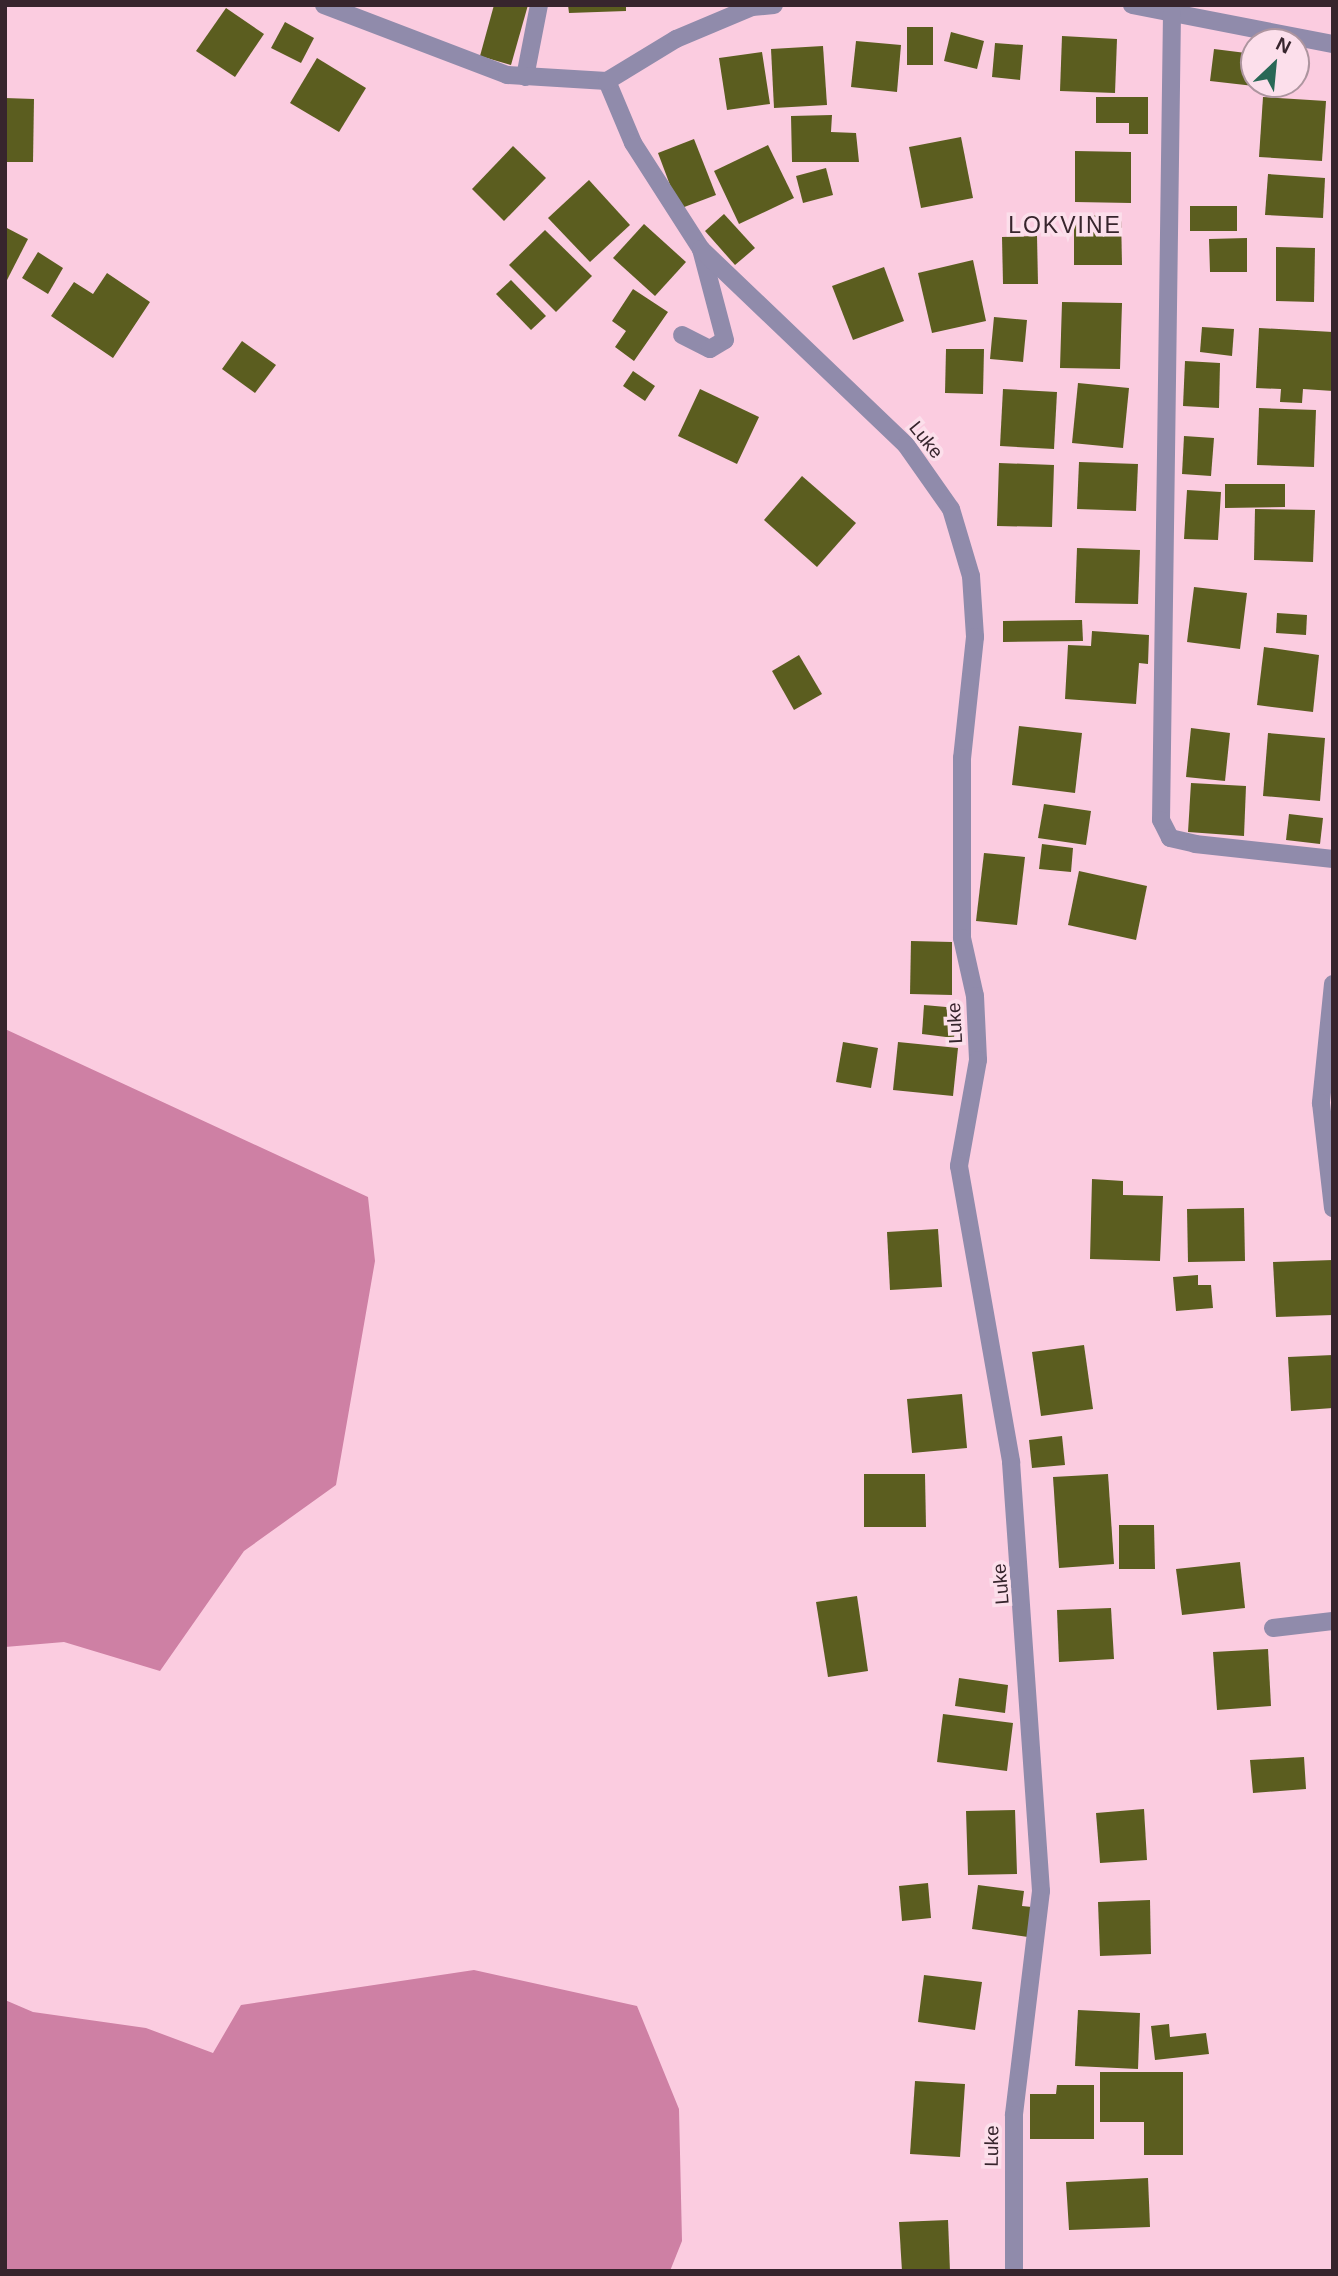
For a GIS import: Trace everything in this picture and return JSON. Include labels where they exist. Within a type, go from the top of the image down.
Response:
[{"type":"street","points":[[324,5],[444,56],[525,76],[607,81],[676,39],[752,7],[774,5]]},
{"type":"street","points":[[525,76],[539,5]]},
{"type":"street","points":[[1132,5],[1333,44]]},
{"type":"street","points":[[1172,13],[1161,820],[1170,838],[1195,844],[1333,859]]},
{"type":"street","name":"Luke","points":[[607,81],[633,143],[701,249],[906,444],[951,509],[971,576],[975,637],[962,758],[962,938],[975,996],[978,1059],[959,1166],[1011,1462],[1041,1891],[1014,2115],[1014,2271]]},
{"type":"street","points":[[682,335],[710,349],[725,340],[701,249]]},
{"type":"street","points":[[1333,984],[1321,1102],[1333,1208]]},
{"type":"street","points":[[1273,1628],[1333,1621]]},
{"type":"shaded area","points":[[5,1029],[368,1197],[375,1261],[336,1485],[244,1551],[160,1671],[64,1642],[5,1647]]},
{"type":"shaded area","points":[[474,1970],[637,2006],[679,2109],[682,2241],[670,2271],[5,2271],[5,2000],[33,2012],[146,2028],[213,2053],[241,2005]]},
{"type":"building","points":[[494,5],[528,5],[511,65],[480,56]]},
{"type":"building","points":[[568,5],[626,5],[626,11],[569,13]]},
{"type":"building","points":[[226,8],[264,34],[235,77],[196,51]]},
{"type":"building","points":[[285,22],[314,38],[301,63],[271,48]]},
{"type":"building","points":[[907,27],[933,27],[933,65],[907,65]]},
{"type":"building","points":[[951,32],[984,41],[977,69],[944,61]]},
{"type":"building","points":[[1062,36],[1117,39],[1115,93],[1060,91]]},
{"type":"building","points":[[856,41],[901,45],[897,92],[851,87]]},
{"type":"building","points":[[995,43],[1023,45],[1020,80],[992,77]]},
{"type":"building","points":[[823,46],[827,105],[774,108],[771,49]]},
{"type":"building","points":[[1214,49],[1240,52],[1240,84],[1210,81]]},
{"type":"building","points":[[762,52],[770,104],[727,110],[719,58]]},
{"type":"building","points":[[317,58],[366,88],[339,132],[290,103]]},
{"type":"building","points":[[1096,97],[1148,97],[1148,134],[1129,134],[1129,123],[1096,123]]},
{"type":"building","points":[[5,98],[34,99],[33,162],[5,162]]},
{"type":"building","points":[[1263,98],[1326,101],[1322,161],[1259,157]]},
{"type":"building","points":[[832,115],[831,132],[856,133],[859,162],[792,162],[791,116]]},
{"type":"building","points":[[961,137],[973,198],[921,208],[909,147]]},
{"type":"building","points":[[694,139],[716,195],[679,209],[658,153]]},
{"type":"building","points":[[768,145],[794,198],[739,224],[714,171]]},
{"type":"building","points":[[513,146],[546,178],[504,221],[472,189]]},
{"type":"building","points":[[1075,151],[1131,152],[1131,203],[1075,202]]},
{"type":"building","points":[[826,168],[833,195],[803,203],[796,176]]},
{"type":"building","points":[[1268,174],[1325,178],[1323,218],[1265,215]]},
{"type":"building","points":[[589,180],[630,225],[590,262],[548,218]]},
{"type":"building","points":[[1190,206],[1237,206],[1237,231],[1190,231]]},
{"type":"building","points":[[724,214],[755,248],[735,265],[705,231]]},
{"type":"building","points":[[1121,215],[1122,265],[1074,265],[1074,216]]},
{"type":"building","points":[[644,224],[686,262],[655,296],[613,258]]},
{"type":"building","points":[[5,227],[28,239],[5,284]]},
{"type":"building","points":[[545,230],[592,276],[556,312],[509,265]]},
{"type":"building","points":[[1037,236],[1038,284],[1003,284],[1002,237]]},
{"type":"building","points":[[1247,238],[1247,272],[1210,272],[1209,239]]},
{"type":"building","points":[[1276,247],[1315,248],[1314,302],[1276,301]]},
{"type":"building","points":[[38,252],[63,268],[48,294],[22,278]]},
{"type":"building","points":[[973,260],[986,321],[932,333],[918,273]]},
{"type":"building","points":[[884,267],[904,321],[853,340],[832,286]]},
{"type":"building","points":[[107,273],[150,302],[113,358],[51,316],[74,282],[93,294]]},
{"type":"building","points":[[511,280],[546,316],[531,330],[496,294]]},
{"type":"building","points":[[633,289],[668,312],[634,361],[615,347],[626,331],[612,321]]},
{"type":"building","points":[[1062,302],[1122,303],[1120,369],[1060,368]]},
{"type":"building","points":[[994,317],[1027,320],[1023,362],[990,359]]},
{"type":"building","points":[[1202,327],[1234,329],[1232,356],[1200,352]]},
{"type":"building","points":[[1259,328],[1333,332],[1333,391],[1303,389],[1302,403],[1280,402],[1281,389],[1256,388]]},
{"type":"building","points":[[242,341],[276,365],[255,393],[222,369]]},
{"type":"building","points":[[946,349],[984,349],[983,394],[945,393]]},
{"type":"building","points":[[1185,361],[1220,363],[1219,408],[1183,406]]},
{"type":"building","points":[[633,371],[655,386],[645,401],[623,386]]},
{"type":"building","points":[[1078,383],[1129,388],[1123,448],[1072,443]]},
{"type":"building","points":[[700,389],[759,417],[737,464],[678,436]]},
{"type":"building","points":[[1003,389],[1057,392],[1054,449],[1000,446]]},
{"type":"building","points":[[1259,408],[1316,410],[1314,467],[1257,465]]},
{"type":"building","points":[[1184,436],[1214,438],[1211,476],[1182,474]]},
{"type":"building","points":[[1079,462],[1138,464],[1136,511],[1077,509]]},
{"type":"building","points":[[999,463],[1054,465],[1052,527],[997,526]]},
{"type":"building","points":[[802,476],[856,523],[817,567],[764,520]]},
{"type":"building","points":[[1225,484],[1285,484],[1285,507],[1225,508]]},
{"type":"building","points":[[1187,490],[1221,492],[1218,540],[1184,539]]},
{"type":"building","points":[[1255,509],[1315,510],[1313,562],[1254,560]]},
{"type":"building","points":[[1077,548],[1140,550],[1138,604],[1075,603]]},
{"type":"building","points":[[1194,587],[1247,593],[1240,649],[1187,642]]},
{"type":"building","points":[[1277,613],[1307,615],[1306,635],[1276,633]]},
{"type":"building","points":[[1082,620],[1083,641],[1003,642],[1003,621]]},
{"type":"building","points":[[1092,631],[1149,635],[1148,664],[1139,663],[1136,704],[1065,699],[1068,645],[1091,646]]},
{"type":"building","points":[[1264,647],[1319,655],[1313,712],[1257,705]]},
{"type":"building","points":[[799,655],[822,694],[794,710],[772,671]]},
{"type":"building","points":[[1019,726],[1082,733],[1075,793],[1012,785]]},
{"type":"building","points":[[1191,728],[1230,733],[1225,781],[1186,777]]},
{"type":"building","points":[[1268,733],[1325,738],[1320,801],[1263,796]]},
{"type":"building","points":[[1191,783],[1246,786],[1244,836],[1188,832]]},
{"type":"building","points":[[1044,804],[1091,811],[1086,845],[1038,838]]},
{"type":"building","points":[[1289,814],[1323,818],[1320,844],[1286,840]]},
{"type":"building","points":[[1042,844],[1073,848],[1071,872],[1039,869]]},
{"type":"building","points":[[984,853],[1025,857],[1017,925],[976,921]]},
{"type":"building","points":[[1079,871],[1147,886],[1136,940],[1068,925]]},
{"type":"building","points":[[911,941],[952,942],[952,995],[910,994]]},
{"type":"building","points":[[924,1005],[957,1008],[954,1038],[922,1034]]},
{"type":"building","points":[[843,1042],[878,1048],[871,1088],[836,1082]]},
{"type":"building","points":[[898,1042],[958,1048],[953,1096],[893,1090]]},
{"type":"building","points":[[1092,1179],[1123,1181],[1123,1195],[1163,1196],[1160,1261],[1090,1259]]},
{"type":"building","points":[[1244,1208],[1245,1261],[1188,1262],[1187,1209]]},
{"type":"building","points":[[938,1229],[942,1287],[890,1290],[887,1232]]},
{"type":"building","points":[[1333,1260],[1333,1315],[1276,1317],[1273,1262]]},
{"type":"building","points":[[1198,1275],[1198,1285],[1211,1285],[1213,1308],[1176,1311],[1173,1277]]},
{"type":"building","points":[[1084,1345],[1093,1409],[1041,1416],[1032,1352]]},
{"type":"building","points":[[1333,1355],[1333,1408],[1291,1411],[1288,1357]]},
{"type":"building","points":[[962,1394],[967,1448],[912,1453],[907,1399]]},
{"type":"building","points":[[1062,1436],[1065,1465],[1032,1468],[1029,1440]]},
{"type":"building","points":[[864,1474],[925,1474],[926,1527],[864,1527]]},
{"type":"building","points":[[1108,1474],[1114,1564],[1059,1568],[1053,1477]]},
{"type":"building","points":[[1119,1525],[1154,1525],[1155,1569],[1119,1569]]},
{"type":"building","points":[[1240,1562],[1245,1608],[1182,1615],[1176,1569]]},
{"type":"building","points":[[857,1596],[868,1671],[828,1677],[816,1602]]},
{"type":"building","points":[[1111,1608],[1114,1659],[1059,1662],[1057,1610]]},
{"type":"building","points":[[1268,1649],[1271,1706],[1217,1710],[1213,1652]]},
{"type":"building","points":[[959,1678],[1008,1685],[1005,1713],[955,1706]]},
{"type":"building","points":[[943,1714],[1013,1723],[1007,1771],[937,1762]]},
{"type":"building","points":[[1304,1757],[1306,1789],[1253,1793],[1250,1760]]},
{"type":"building","points":[[1144,1809],[1147,1860],[1100,1863],[1096,1813]]},
{"type":"building","points":[[1015,1810],[1017,1874],[968,1875],[966,1811]]},
{"type":"building","points":[[928,1883],[931,1918],[902,1921],[899,1886]]},
{"type":"building","points":[[978,1885],[1024,1891],[1022,1906],[1032,1907],[1028,1937],[972,1929]]},
{"type":"building","points":[[1150,1900],[1151,1954],[1100,1956],[1098,1902]]},
{"type":"building","points":[[924,1975],[982,1982],[975,2030],[918,2022]]},
{"type":"building","points":[[1078,2010],[1140,2013],[1138,2069],[1075,2066]]},
{"type":"building","points":[[1169,2024],[1170,2037],[1206,2033],[1209,2054],[1155,2060],[1151,2026]]},
{"type":"building","points":[[1100,2072],[1183,2072],[1183,2155],[1144,2155],[1144,2122],[1100,2122]]},
{"type":"building","points":[[915,2081],[965,2084],[960,2157],[910,2154]]},
{"type":"building","points":[[1057,2085],[1094,2085],[1094,2139],[1030,2139],[1030,2094],[1056,2094]]},
{"type":"building","points":[[1148,2178],[1150,2227],[1069,2230],[1066,2182]]},
{"type":"building","points":[[948,2220],[950,2271],[902,2271],[899,2222]]},
{"type":"district","name":"LOKVINE","points":[[1065,225]]}]
